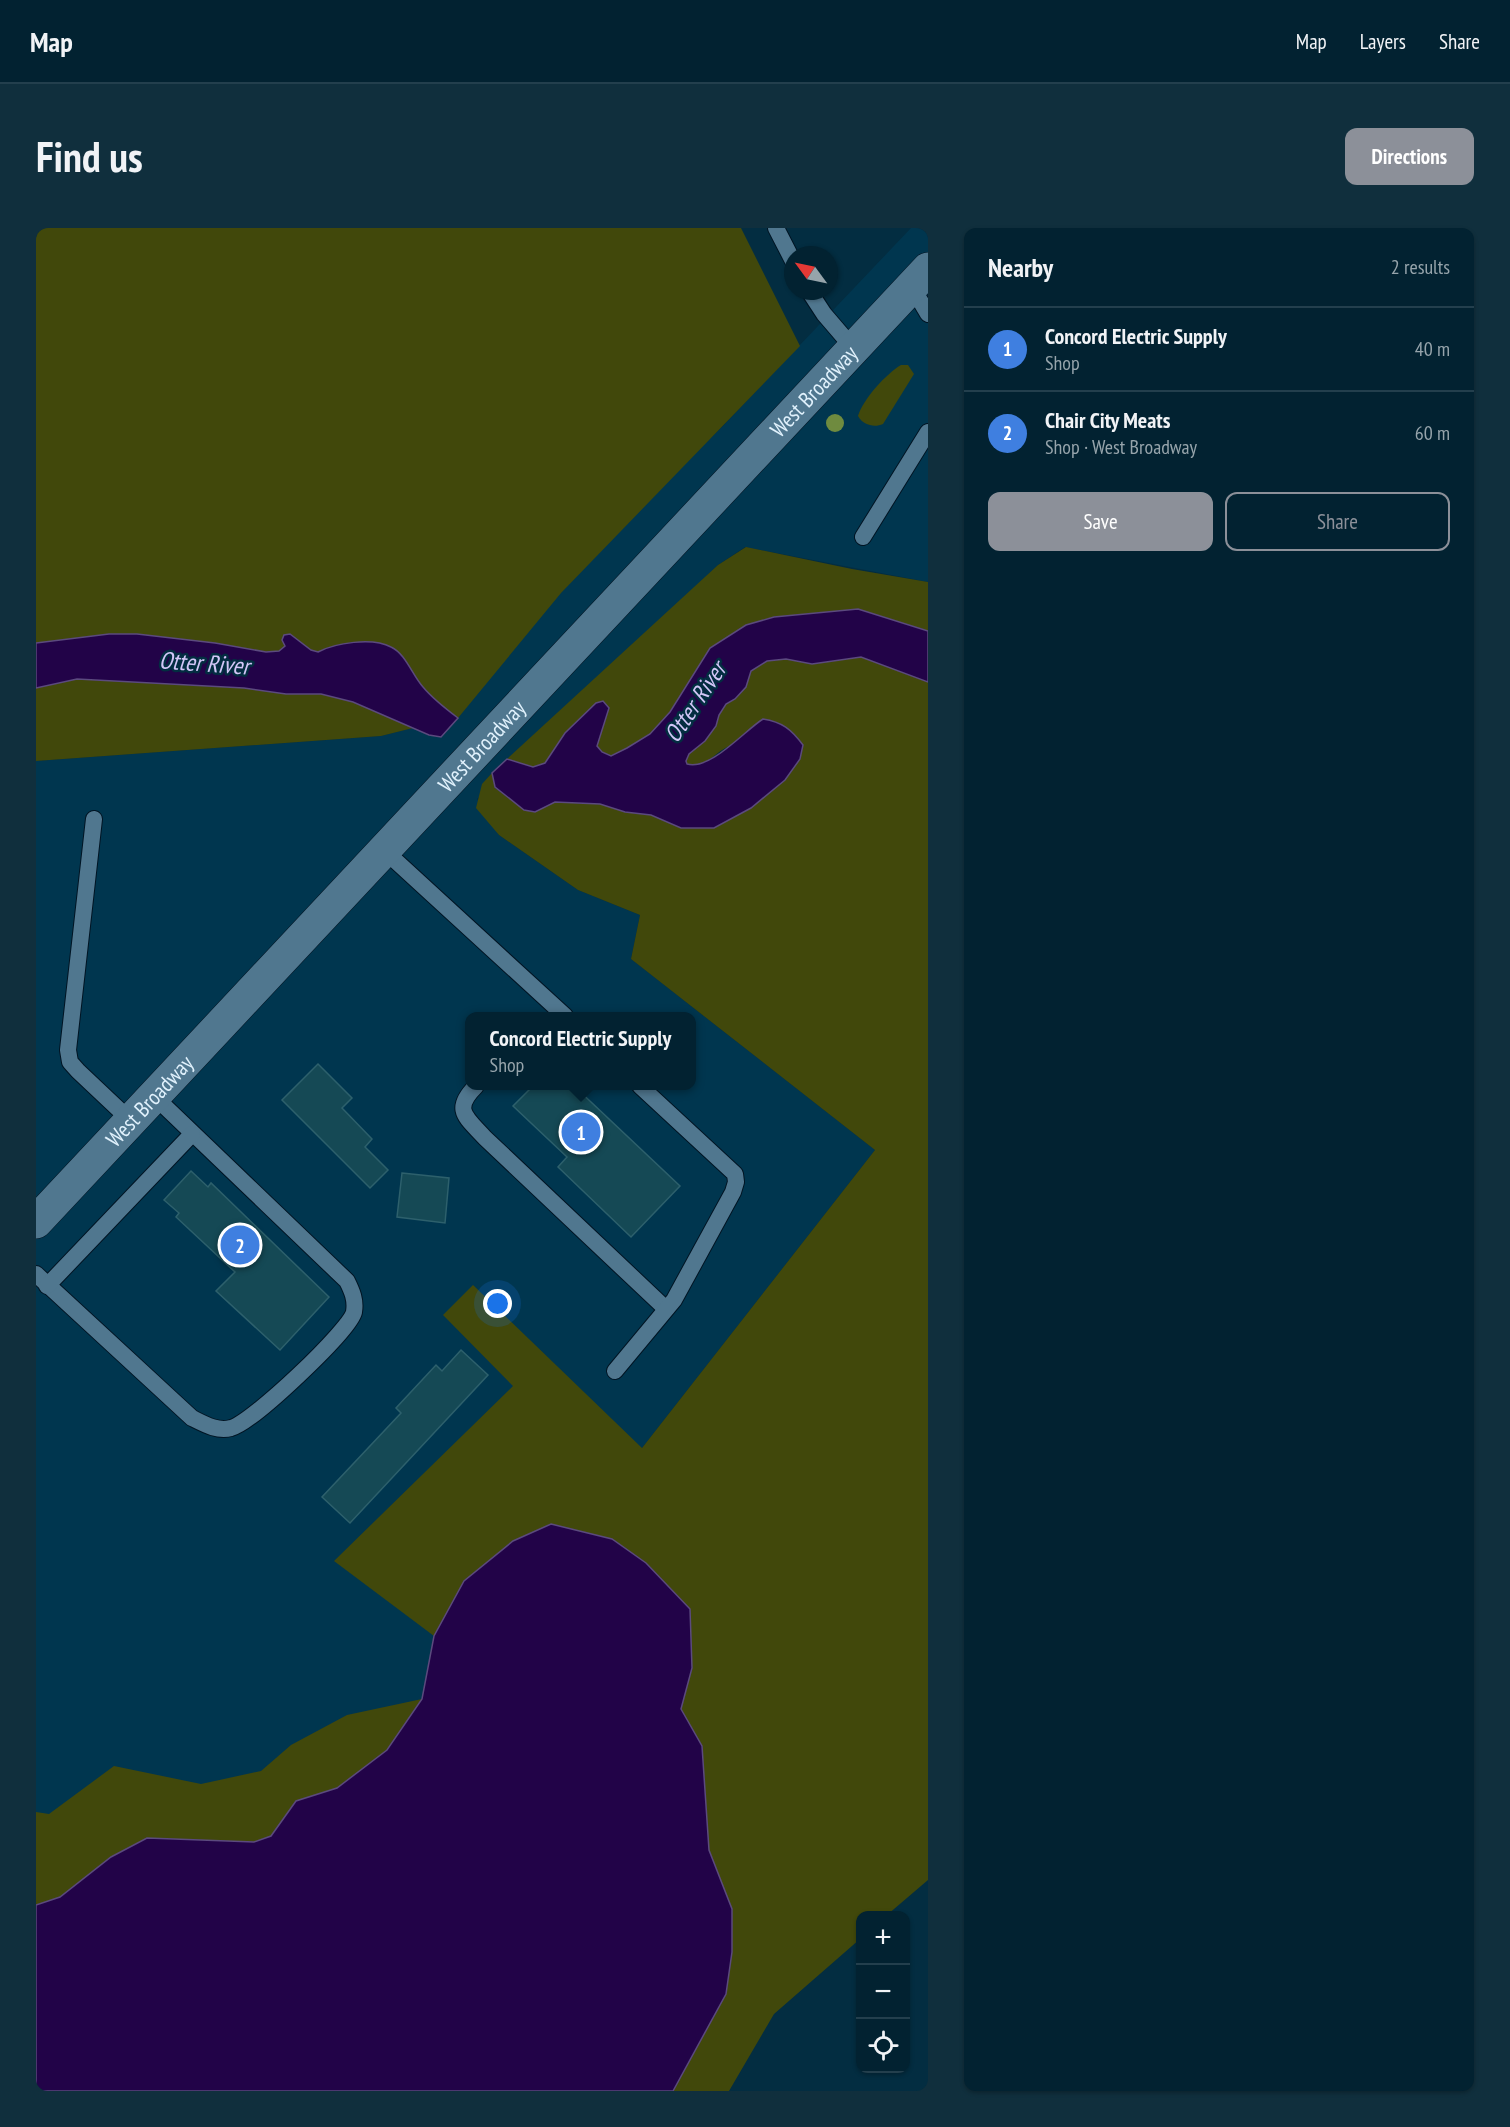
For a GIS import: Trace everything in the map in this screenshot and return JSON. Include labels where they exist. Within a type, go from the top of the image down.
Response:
[{"type":"main road","name":"West Broadway","points":[[36,1222],[854,349],[923,290]]},
{"type":"lane","points":[[776,228],[785,246]]},
{"type":"lane","points":[[815,300],[854,349]]},
{"type":"lane","points":[[863,537],[928,432]]},
{"type":"lane","points":[[94,819],[68,1050],[70,1062],[131,1121]]},
{"type":"lane","points":[[385,851],[553,1012]]},
{"type":"lane","points":[[472,1090],[462,1104],[463,1110],[485,1138],[666,1309]]},
{"type":"lane","points":[[615,1371],[681,1290],[733,1192],[736,1182],[735,1174],[644,1090]]},
{"type":"lane","points":[[154,1096],[346,1281],[354,1295],[354,1313],[345,1329],[267,1404],[231,1428],[209,1427],[192,1418],[42,1280],[192,1134]]},
{"type":"shaded area","points":[[911,228],[928,228],[928,582],[745,547],[718,565],[477,799],[499,835],[578,890],[640,915],[631,959],[875,1150],[642,1448],[435,1636],[422,1699],[254,1842],[147,1838],[111,1857],[60,1897],[36,1905],[36,761],[381,736],[413,728],[723,426]]},
{"type":"green space","points":[[36,228],[741,228],[800,346],[561,593],[458,718],[444,707],[346,674],[36,660]]},
{"type":"green space","points":[[901,365],[908,365],[914,374],[883,424],[876,426],[866,424],[858,416],[865,402],[882,381]]},
{"type":"green space","points":[[746,547],[928,582],[928,631],[858,609],[774,617],[746,625],[710,648],[670,712],[650,734],[627,748],[610,756],[597,746],[609,708],[596,703],[565,733],[545,763],[533,767],[507,759],[718,565]]},
{"type":"green space","points":[[861,657],[928,682],[928,1880],[892,1911],[856,1911],[856,1942],[774,2014],[729,2091],[673,2091],[726,1994],[732,1909],[709,1850],[702,1746],[681,1709],[692,1668],[465,1581],[434,1636],[334,1561],[513,1386],[443,1315],[473,1285],[642,1448],[875,1150],[631,959],[640,915],[578,890],[499,835],[476,808],[482,784],[492,773],[495,788],[525,810],[535,812],[555,802],[600,804],[625,812],[651,815],[681,828],[714,828],[751,808],[785,780],[800,759],[803,745],[733,745],[706,761],[694,765],[687,764],[689,754],[716,726],[719,715],[726,704],[735,699],[746,687],[751,671],[767,661],[786,659],[812,664]]},
{"type":"green space","points":[[77,679],[244,688],[286,694],[321,694],[353,702],[413,728],[381,736],[36,761],[36,688]]},
{"type":"green space","points":[[422,1699],[387,1750],[337,1788],[296,1801],[271,1836],[254,1842],[147,1838],[111,1857],[60,1897],[36,1905],[36,1812],[49,1814],[114,1766],[201,1784],[261,1771],[291,1745],[347,1715]]},
{"type":"water","name":"Otter River","points":[[858,609],[928,631],[928,682],[861,657],[812,664],[786,659],[767,661],[751,671],[746,687],[735,699],[726,704],[719,715],[716,726],[705,741],[689,754],[687,764],[696,765],[706,762],[763,719],[781,724],[794,735],[803,745],[800,759],[785,780],[751,808],[714,828],[681,828],[651,815],[625,812],[600,804],[555,802],[535,812],[524,810],[495,787],[492,773],[507,759],[533,767],[545,763],[565,733],[596,703],[603,701],[609,708],[597,746],[602,752],[611,756],[650,734],[670,712],[710,648],[746,625],[774,617]]},
{"type":"water","name":"Otter River","points":[[109,634],[137,634],[215,643],[266,652],[279,651],[285,646],[282,640],[284,635],[290,634],[311,650],[318,652],[354,642],[383,644],[396,650],[427,691],[458,718],[441,737],[429,735],[353,702],[321,694],[286,694],[244,688],[77,679],[36,688],[36,643]]},
{"type":"water","points":[[551,1524],[612,1539],[646,1563],[690,1609],[692,1668],[681,1709],[702,1746],[709,1850],[732,1909],[732,1952],[726,1994],[673,2091],[36,2091],[36,1905],[60,1897],[111,1857],[147,1838],[254,1842],[271,1836],[296,1801],[337,1788],[387,1750],[422,1699],[434,1636],[464,1581],[513,1541]]},
{"type":"building","points":[[318,1064],[352,1098],[342,1108],[372,1139],[365,1147],[388,1170],[370,1188],[282,1100]]},
{"type":"building","points":[[529,1090],[578,1090],[680,1186],[631,1237],[558,1167],[567,1157],[513,1106]]},
{"type":"building","points":[[191,1171],[208,1187],[211,1183],[329,1297],[280,1350],[216,1291],[235,1272],[176,1217],[179,1213],[164,1200]]},
{"type":"building","points":[[402,1173],[449,1178],[445,1223],[397,1217]]},
{"type":"building","points":[[461,1350],[488,1375],[350,1523],[322,1497],[401,1413],[396,1408],[436,1365],[442,1371]]},
{"type":"place","name":"Concord Electric Supply","points":[[581,1132]]},
{"type":"place","name":"Chair City Meats","points":[[240,1245]]}]
